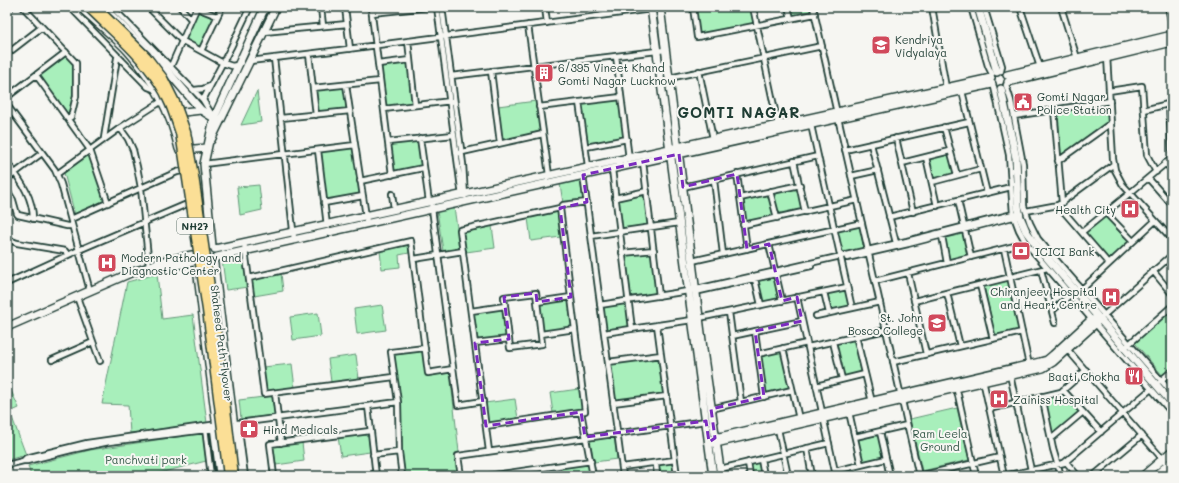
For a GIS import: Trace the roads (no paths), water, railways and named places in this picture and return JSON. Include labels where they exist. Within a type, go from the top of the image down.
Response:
[{"type":"highway","name":"Shaheed Path Flyover","points":[[88,7],[141,60],[158,82],[172,107],[180,133],[207,310],[228,476]]},
{"type":"highway","name":"Shaheed Path Flyover","points":[[96,7],[146,56],[163,78],[176,104],[186,132],[194,176],[216,327],[234,476]]},
{"type":"street","points":[[7,10],[11,7]]},
{"type":"street","points":[[23,7],[76,63],[76,96],[71,117],[68,119]]},
{"type":"street","points":[[70,7],[148,87],[156,90]]},
{"type":"street","points":[[80,7],[127,50],[144,70],[169,114],[176,133],[187,204],[215,427],[223,476]]},
{"type":"street","points":[[103,7],[164,67],[200,110],[214,118]]},
{"type":"street","points":[[112,7],[194,90],[203,100],[214,118]]},
{"type":"street","points":[[148,7],[181,40],[223,63],[232,66],[238,65]]},
{"type":"street","points":[[180,7],[191,18]]},
{"type":"street","points":[[170,66],[197,7],[217,16]]},
{"type":"street","points":[[201,51],[222,7]]},
{"type":"street","points":[[203,100],[250,7]]},
{"type":"street","points":[[244,476],[213,247],[204,164],[214,118],[265,7]]},
{"type":"street","points":[[207,148],[276,7],[279,7]]},
{"type":"street","points":[[321,7],[323,26]]},
{"type":"street","points":[[345,7],[350,49]]},
{"type":"street","points":[[371,7],[392,174]]},
{"type":"street","points":[[372,13],[429,7]]},
{"type":"street","points":[[437,7],[451,76],[453,135],[458,152]]},
{"type":"street","points":[[442,7],[443,36],[464,196]]},
{"type":"street","points":[[545,7],[547,23]]},
{"type":"street","points":[[621,7],[622,13]]},
{"type":"street","points":[[250,61],[376,46],[622,13],[655,7]]},
{"type":"street","points":[[655,7],[665,50],[683,187],[692,261],[693,291],[706,421],[713,441],[720,472],[748,462],[828,443]]},
{"type":"street","points":[[655,7],[657,51],[670,152],[680,223],[693,291]]},
{"type":"street","points":[[693,7],[697,37],[814,14]]},
{"type":"street","points":[[753,7],[778,125]]},
{"type":"street","points":[[788,7],[791,18]]},
{"type":"street","points":[[813,7],[919,476],[1000,457]]},
{"type":"street","points":[[932,7],[946,88]]},
{"type":"street","points":[[970,7],[988,66],[999,80],[1014,116],[1023,164],[1024,196],[1020,215],[1076,293],[1097,319],[1172,403]]},
{"type":"street","points":[[978,7],[999,80],[1016,158],[1020,215],[1026,244],[1076,293]]},
{"type":"street","points":[[984,7],[1002,66],[999,80],[1009,155],[1011,187],[1026,231],[1049,266]]},
{"type":"street","points":[[1020,7],[1040,67]]},
{"type":"street","points":[[1061,7],[1077,58]]},
{"type":"street","points":[[1168,7],[1172,25]]},
{"type":"street","points":[[264,32],[347,24]]},
{"type":"street","points":[[528,25],[548,175]]},
{"type":"street","points":[[7,54],[42,27]]},
{"type":"street","points":[[7,327],[133,272],[149,267],[160,268],[194,258],[202,244],[213,247],[293,232],[327,228],[588,166],[630,161],[811,125],[837,115],[946,88],[999,80],[1106,54],[1172,35]]},
{"type":"street","points":[[408,41],[415,105]]},
{"type":"street","points":[[678,151],[713,139],[778,125],[962,91],[1040,67],[1077,58],[1172,42]]},
{"type":"street","points":[[669,78],[822,46]]},
{"type":"street","points":[[451,76],[665,50]]},
{"type":"street","points":[[7,97],[66,52]]},
{"type":"street","points":[[309,54],[316,115]]},
{"type":"street","points":[[1106,54],[1115,170],[1123,185],[1172,239]]},
{"type":"street","points":[[616,56],[630,161]]},
{"type":"street","points":[[105,139],[118,57]]},
{"type":"street","points":[[274,58],[294,240]]},
{"type":"street","points":[[378,64],[410,60]]},
{"type":"street","points":[[491,71],[500,143]]},
{"type":"street","points":[[699,71],[713,139]]},
{"type":"street","points":[[36,75],[90,150],[108,203]]},
{"type":"street","points":[[313,88],[380,81]]},
{"type":"street","points":[[346,85],[366,219]]},
{"type":"street","points":[[194,90],[203,89],[210,86]]},
{"type":"street","points":[[1109,91],[1142,86],[1147,155],[1156,172]]},
{"type":"street","points":[[962,91],[987,193]]},
{"type":"street","points":[[539,107],[621,97]]},
{"type":"street","points":[[57,174],[120,128],[162,101]]},
{"type":"street","points":[[384,109],[452,101]]},
{"type":"street","points":[[1014,116],[1110,101]]},
{"type":"street","points":[[579,102],[588,166]]},
{"type":"street","points":[[1082,232],[1156,172],[1172,157],[1171,103],[1144,110]]},
{"type":"street","points":[[7,106],[57,174],[71,219],[90,291]]},
{"type":"street","points":[[169,114],[200,110]]},
{"type":"street","points":[[1054,110],[1060,204],[1109,264]]},
{"type":"street","points":[[281,118],[350,111]]},
{"type":"street","points":[[845,150],[969,122]]},
{"type":"street","points":[[1058,161],[1111,123]]},
{"type":"street","points":[[811,125],[852,308]]},
{"type":"street","points":[[944,127],[957,175]]},
{"type":"street","points":[[120,128],[128,139],[133,150],[141,188],[149,267]]},
{"type":"street","points":[[458,152],[542,134]]},
{"type":"street","points":[[388,142],[453,135]]},
{"type":"street","points":[[420,138],[423,168],[431,204],[458,405],[482,401]]},
{"type":"street","points":[[896,138],[914,212]]},
{"type":"street","points":[[586,148],[627,139]]},
{"type":"street","points":[[871,144],[896,243]]},
{"type":"street","points":[[204,164],[355,145]]},
{"type":"street","points":[[179,150],[207,148]]},
{"type":"street","points":[[318,150],[327,228]]},
{"type":"street","points":[[902,162],[950,151]]},
{"type":"street","points":[[464,196],[612,169],[630,161],[643,162],[670,152]]},
{"type":"street","points":[[7,179],[42,153]]},
{"type":"street","points":[[683,187],[818,156]]},
{"type":"street","points":[[926,156],[937,206]]},
{"type":"street","points":[[794,161],[806,212]]},
{"type":"street","points":[[7,162],[28,192],[33,208],[33,219]]},
{"type":"street","points":[[643,162],[659,296]]},
{"type":"street","points":[[868,252],[896,243],[1020,215],[1060,204],[1114,164]]},
{"type":"street","points":[[1165,164],[1172,170]]},
{"type":"street","points":[[360,181],[423,168]]},
{"type":"street","points":[[612,169],[632,329]]},
{"type":"street","points":[[932,182],[981,169]]},
{"type":"street","points":[[71,219],[182,170]]},
{"type":"street","points":[[851,176],[878,170]]},
{"type":"street","points":[[737,174],[746,249]]},
{"type":"street","points":[[583,175],[623,476]]},
{"type":"street","points":[[1148,178],[1171,204]]},
{"type":"street","points":[[714,180],[724,254]]},
{"type":"street","points":[[740,198],[800,185]]},
{"type":"street","points":[[890,218],[1011,187]]},
{"type":"street","points":[[616,198],[646,191]]},
{"type":"street","points":[[770,191],[777,218]]},
{"type":"street","points":[[392,194],[394,209]]},
{"type":"street","points":[[10,195],[17,215],[72,226]]},
{"type":"street","points":[[324,203],[363,196]]},
{"type":"street","points":[[1171,204],[1172,198]]},
{"type":"street","points":[[743,225],[857,200]]},
{"type":"street","points":[[958,200],[971,257]]},
{"type":"street","points":[[489,451],[460,230],[560,208],[564,205],[587,202]]},
{"type":"street","points":[[7,282],[187,204]]},
{"type":"street","points":[[366,219],[394,209],[431,204]]},
{"type":"street","points":[[486,426],[585,411],[560,208]]},
{"type":"street","points":[[1106,213],[1133,241]]},
{"type":"street","points":[[1052,311],[1076,293],[1155,221]]},
{"type":"street","points":[[591,236],[680,223]]},
{"type":"street","points":[[692,261],[862,223]]},
{"type":"street","points":[[194,258],[203,268],[208,268],[215,261],[246,251],[294,240],[327,228]]},
{"type":"street","points":[[693,291],[942,236],[965,228]]},
{"type":"street","points":[[942,236],[947,263]]},
{"type":"street","points":[[7,239],[17,243],[65,251],[68,255]]},
{"type":"street","points":[[249,278],[411,241],[428,372],[453,369]]},
{"type":"street","points":[[244,242],[264,394],[394,377]]},
{"type":"street","points":[[769,244],[782,301]]},
{"type":"street","points":[[875,281],[1026,244]]},
{"type":"street","points":[[1004,249],[1029,365]]},
{"type":"street","points":[[622,253],[654,250]]},
{"type":"street","points":[[414,259],[463,251]]},
{"type":"street","points":[[713,441],[799,419],[849,412],[982,379],[1047,360],[1172,255]]},
{"type":"street","points":[[914,301],[1041,270],[1049,266]]},
{"type":"street","points":[[1041,270],[1055,323]]},
{"type":"street","points":[[1153,271],[1172,294]]},
{"type":"street","points":[[908,272],[926,354]]},
{"type":"street","points":[[600,305],[693,291],[755,279],[775,273]]},
{"type":"street","points":[[755,279],[761,305]]},
{"type":"street","points":[[980,285],[993,338]]},
{"type":"street","points":[[604,333],[696,319],[847,287]]},
{"type":"street","points":[[824,292],[829,313]]},
{"type":"street","points":[[536,293],[542,344],[510,348],[505,306],[504,297],[536,293]]},
{"type":"street","points":[[947,293],[960,346]]},
{"type":"street","points":[[77,297],[100,362]]},
{"type":"street","points":[[537,302],[571,297]]},
{"type":"street","points":[[797,298],[836,474],[861,465],[886,459]]},
{"type":"street","points":[[816,316],[880,302]]},
{"type":"street","points":[[471,311],[505,306]]},
{"type":"street","points":[[1127,346],[1172,306]]},
{"type":"street","points":[[729,312],[741,402]]},
{"type":"street","points":[[696,319],[711,409],[713,476]]},
{"type":"street","points":[[1097,319],[1127,346],[1156,385],[1172,413]]},
{"type":"street","points":[[982,379],[1043,368],[1054,362],[1097,319]]},
{"type":"street","points":[[732,336],[802,320]]},
{"type":"street","points":[[657,325],[677,476]]},
{"type":"street","points":[[541,334],[575,328]]},
{"type":"street","points":[[758,354],[783,348],[833,342],[886,330]]},
{"type":"street","points":[[755,331],[764,397]]},
{"type":"street","points":[[893,362],[1022,332]]},
{"type":"street","points":[[856,336],[872,402]]},
{"type":"street","points":[[475,343],[509,338]]},
{"type":"street","points":[[52,360],[93,342]]},
{"type":"street","points":[[833,342],[842,379]]},
{"type":"street","points":[[402,476],[399,452],[398,402],[391,352],[425,348]]},
{"type":"street","points":[[783,348],[799,419]]},
{"type":"street","points":[[1067,349],[1163,459],[1171,465],[1155,476]]},
{"type":"street","points":[[608,362],[661,355]]},
{"type":"street","points":[[989,409],[1061,392],[1086,370]]},
{"type":"street","points":[[982,379],[1004,476],[1066,462],[1172,371]]},
{"type":"street","points":[[816,386],[865,374]]},
{"type":"street","points":[[1010,375],[1031,470]]},
{"type":"street","points":[[956,385],[976,476]]},
{"type":"street","points":[[1156,385],[1172,393]]},
{"type":"street","points":[[711,409],[792,390]]},
{"type":"street","points":[[1064,390],[1101,432]]},
{"type":"street","points":[[275,393],[281,443]]},
{"type":"street","points":[[613,403],[667,396]]},
{"type":"street","points":[[1042,396],[1061,476]]},
{"type":"street","points":[[713,441],[778,429],[872,402],[901,398]]},
{"type":"street","points":[[7,464],[23,461],[27,462],[70,450],[109,442],[236,423],[398,402]]},
{"type":"street","points":[[368,406],[376,476]]},
{"type":"street","points":[[581,412],[593,476]]},
{"type":"street","points":[[849,412],[861,465]]},
{"type":"street","points":[[1051,439],[1083,412]]},
{"type":"street","points":[[461,476],[458,456],[706,421]]},
{"type":"street","points":[[236,423],[240,476]]},
{"type":"street","points":[[855,437],[908,425]]},
{"type":"street","points":[[215,427],[219,476]]},
{"type":"street","points":[[205,428],[211,476]]},
{"type":"street","points":[[778,429],[788,476]]},
{"type":"street","points":[[274,476],[270,444],[370,431]]},
{"type":"street","points":[[880,432],[890,476]]},
{"type":"street","points":[[1093,476],[1142,435]]},
{"type":"street","points":[[807,448],[812,476]]},
{"type":"street","points":[[1143,476],[1172,451]]},
{"type":"street","points":[[373,455],[399,452]]},
{"type":"street","points":[[761,459],[764,476]]},
{"type":"street","points":[[622,467],[675,460]]},
{"type":"street","points":[[488,476],[591,461]]},
{"type":"street","points":[[748,462],[750,476]]},
{"type":"street","points":[[1066,462],[1078,476]]},
{"type":"street","points":[[656,463],[657,476]]},
{"type":"street","points":[[947,469],[949,476]]},
{"type":"place","name":"Kendriya Vidyalaya","points":[[881,45]]},
{"type":"place","name":"6/395 Vineet Khand Gomti Nagar Lucknow","points":[[544,73]]},
{"type":"place","name":"Gomti Nagar Police Station","points":[[1023,102]]},
{"type":"place","name":"Health City","points":[[1130,209]]},
{"type":"place","name":"ICICI Bank","points":[[1021,251]]},
{"type":"place","name":"Modern Pathology and Diagnostic Center","points":[[107,263]]},
{"type":"place","name":"Chiranjeev Hospital and Heart Centre","points":[[1111,297]]},
{"type":"place","name":"St. John Bosco College","points":[[937,323]]},
{"type":"place","name":"Baati Chokha","points":[[1134,376]]},
{"type":"place","name":"Zainiss Hospital","points":[[999,399]]},
{"type":"place","name":"Hind Medicals","points":[[249,429]]},
{"type":"district","name":"GOMTI NAGAR","points":[[739,112]]},
{"type":"park label","name":"Ram Leela Ground","points":[[940,439]]},
{"type":"park label","name":"Panchvati park","points":[[146,459]]}]
